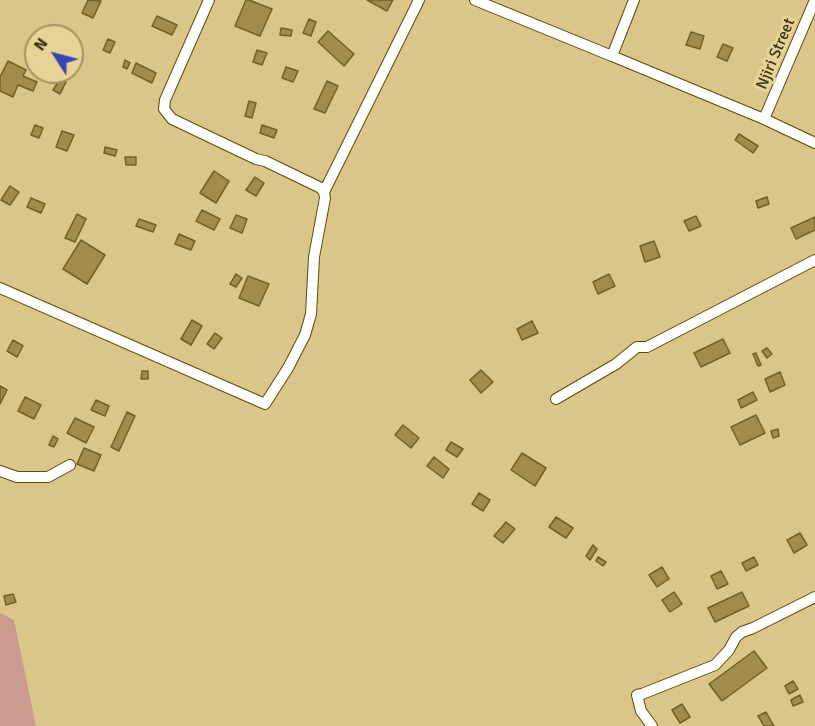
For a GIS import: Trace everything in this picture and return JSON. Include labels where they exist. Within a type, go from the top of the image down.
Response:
[{"type":"street","points":[[1,292],[265,404],[288,368],[305,335],[311,314],[314,257],[326,198],[321,188],[172,119],[164,109],[165,100],[209,0]]},
{"type":"street","points":[[324,192],[419,0]]},
{"type":"street","points":[[475,0],[815,142]]},
{"type":"street","points":[[612,56],[634,0]]},
{"type":"street","name":"Njiri Street","points":[[764,119],[815,0]]},
{"type":"street","points":[[556,399],[616,364],[637,347],[647,347],[815,260]]},
{"type":"street","points":[[0,471],[17,477],[48,477],[70,465]]},
{"type":"street","points":[[652,726],[641,711],[637,695],[715,665],[742,632],[815,597]]},
{"type":"shaded area","points":[[0,613],[14,620],[36,726],[0,726]]},
{"type":"building","points":[[88,0],[101,1],[93,18],[82,13]]},
{"type":"building","points":[[246,0],[272,9],[260,36],[235,26]]},
{"type":"building","points":[[367,0],[393,0],[387,11]]},
{"type":"building","points":[[157,16],[177,25],[172,35],[152,26]]},
{"type":"building","points":[[309,19],[316,22],[311,36],[303,33]]},
{"type":"building","points":[[281,28],[292,30],[291,36],[280,35]]},
{"type":"building","points":[[328,31],[354,54],[344,66],[318,42]]},
{"type":"building","points":[[691,32],[704,36],[700,49],[686,45]]},
{"type":"building","points":[[108,39],[115,42],[110,53],[103,50]]},
{"type":"building","points":[[723,44],[733,48],[727,61],[717,57]]},
{"type":"building","points":[[257,50],[267,53],[262,65],[253,62]]},
{"type":"building","points":[[125,60],[130,63],[127,69],[123,67]]},
{"type":"building","points":[[8,61],[24,69],[24,84],[36,84],[33,91],[18,85],[13,97],[0,91],[0,77]]},
{"type":"building","points":[[136,63],[156,73],[152,83],[132,73]]},
{"type":"building","points":[[286,67],[298,71],[293,82],[282,78]]},
{"type":"building","points":[[327,81],[338,86],[325,113],[314,109]]},
{"type":"building","points":[[57,84],[65,84],[60,94],[53,90]]},
{"type":"building","points":[[249,101],[256,103],[252,118],[245,116]]},
{"type":"building","points":[[35,125],[43,128],[39,138],[31,135]]},
{"type":"building","points":[[262,125],[277,130],[274,138],[260,133]]},
{"type":"building","points":[[62,131],[74,135],[67,151],[56,147]]},
{"type":"building","points":[[739,134],[758,146],[753,153],[735,140]]},
{"type":"building","points":[[105,147],[117,150],[115,156],[104,153]]},
{"type":"building","points":[[125,157],[136,157],[136,165],[126,165]]},
{"type":"building","points":[[214,171],[229,181],[216,203],[200,193]]},
{"type":"building","points":[[255,177],[264,183],[256,196],[246,190]]},
{"type":"building","points":[[10,186],[19,192],[10,205],[1,200]]},
{"type":"building","points":[[767,197],[769,204],[758,208],[756,201]]},
{"type":"building","points":[[31,198],[45,204],[41,213],[27,207]]},
{"type":"building","points":[[202,210],[220,219],[214,230],[196,221]]},
{"type":"building","points":[[77,214],[86,219],[75,242],[65,238]]},
{"type":"building","points":[[236,215],[247,219],[242,233],[230,228]]},
{"type":"building","points":[[696,216],[701,226],[689,231],[684,221]]},
{"type":"building","points":[[815,217],[815,230],[796,239],[791,228]]},
{"type":"building","points":[[139,219],[156,225],[153,232],[136,226]]},
{"type":"building","points":[[179,234],[195,241],[191,250],[175,244]]},
{"type":"building","points":[[81,240],[105,255],[87,284],[63,269]]},
{"type":"building","points":[[654,241],[660,257],[645,262],[640,246]]},
{"type":"building","points":[[236,274],[242,278],[236,287],[230,284]]},
{"type":"building","points":[[609,274],[615,286],[598,294],[593,282]]},
{"type":"building","points":[[248,276],[269,284],[259,306],[239,298]]},
{"type":"building","points":[[192,320],[202,326],[191,345],[181,339]]},
{"type":"building","points":[[532,321],[538,333],[522,340],[517,329]]},
{"type":"building","points":[[215,333],[222,338],[214,349],[207,344]]},
{"type":"building","points":[[723,339],[730,353],[701,367],[694,353]]},
{"type":"building","points":[[13,340],[23,346],[17,357],[7,351]]},
{"type":"building","points":[[767,348],[772,354],[767,358],[762,351]]},
{"type":"building","points":[[756,353],[761,365],[758,366],[753,354]]},
{"type":"building","points":[[481,370],[493,382],[481,393],[470,380]]},
{"type":"building","points":[[142,371],[148,371],[148,379],[141,379]]},
{"type":"building","points":[[780,372],[785,385],[770,392],[765,379]]},
{"type":"building","points":[[0,386],[7,390],[0,404]]},
{"type":"building","points":[[753,392],[757,400],[741,408],[738,400]]},
{"type":"building","points":[[25,397],[41,405],[34,419],[18,411]]},
{"type":"building","points":[[96,400],[109,406],[105,416],[91,410]]},
{"type":"building","points":[[127,412],[135,416],[119,451],[111,447]]},
{"type":"building","points":[[756,415],[765,433],[740,445],[731,427]]},
{"type":"building","points":[[75,418],[94,427],[86,443],[67,433]]},
{"type":"building","points":[[403,425],[419,438],[411,448],[395,435]]},
{"type":"building","points":[[778,429],[779,436],[773,438],[771,431]]},
{"type":"building","points":[[53,436],[58,439],[54,447],[49,445]]},
{"type":"building","points":[[451,442],[463,449],[457,457],[446,450]]},
{"type":"building","points":[[84,448],[101,455],[94,471],[77,464]]},
{"type":"building","points":[[522,453],[546,468],[535,486],[511,470]]},
{"type":"building","points":[[434,457],[449,469],[443,478],[427,466]]},
{"type":"building","points":[[479,493],[490,500],[483,511],[472,504]]},
{"type":"building","points":[[556,517],[573,528],[566,538],[549,527]]},
{"type":"building","points":[[506,522],[515,529],[503,543],[494,536]]},
{"type":"building","points":[[800,533],[807,545],[794,553],[787,540]]},
{"type":"building","points":[[593,545],[597,549],[590,560],[586,556]]},
{"type":"building","points":[[598,557],[606,562],[603,566],[596,561]]},
{"type":"building","points":[[754,557],[758,565],[746,571],[742,563]]},
{"type":"building","points":[[662,567],[669,579],[657,587],[649,575]]},
{"type":"building","points":[[721,571],[728,584],[717,589],[711,576]]},
{"type":"building","points":[[674,592],[682,604],[670,612],[662,600]]},
{"type":"building","points":[[742,592],[749,606],[715,622],[708,608]]},
{"type":"building","points":[[13,594],[16,602],[6,605],[4,596]]},
{"type":"building","points":[[754,651],[767,668],[722,701],[709,684]]},
{"type":"building","points":[[793,681],[798,689],[789,694],[785,686]]},
{"type":"building","points":[[800,695],[803,702],[793,706],[791,700]]},
{"type":"building","points":[[682,704],[690,717],[680,723],[672,710]]},
{"type":"building","points":[[766,712],[774,726],[764,726],[758,716]]}]
